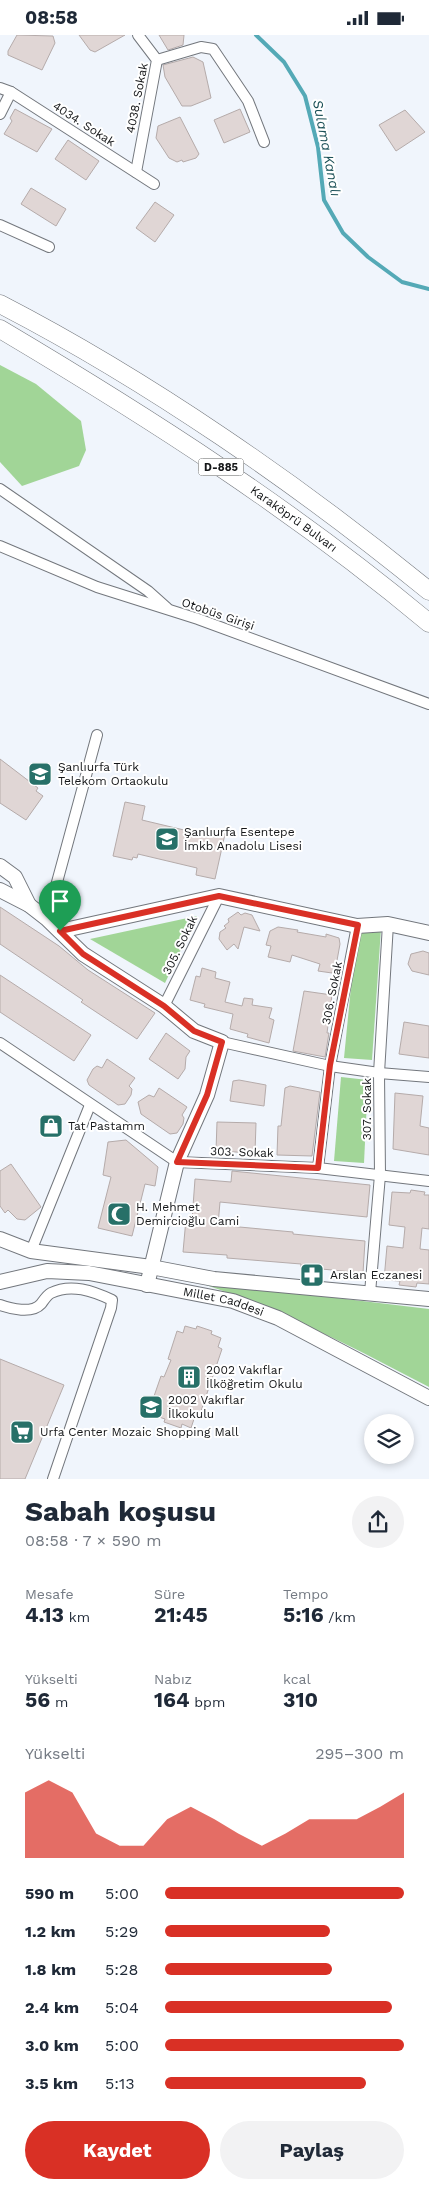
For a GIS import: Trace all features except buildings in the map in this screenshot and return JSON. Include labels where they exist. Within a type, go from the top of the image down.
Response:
[{"type":"highway","name":"Karaköprü Bulvarı","points":[[0,304],[95,357],[228,443],[312,501],[429,591]]},
{"type":"highway","name":"Karaköprü Bulvarı","points":[[0,329],[150,419],[215,462],[391,591],[429,623]]},
{"type":"street","name":"4038. Sokak","points":[[136,172],[157,60],[138,35]]},
{"type":"street","points":[[157,60],[201,47],[213,49],[248,101],[264,142]]},
{"type":"street","name":"4034. Sokak","points":[[0,88],[11,92],[154,184]]},
{"type":"street","points":[[0,114],[11,92]]},
{"type":"street","points":[[0,225],[49,247]]},
{"type":"street","points":[[0,489],[148,591],[170,611]]},
{"type":"street","name":"Otobüs Girişi","points":[[0,546],[97,587],[198,619],[429,703]]},
{"type":"street","points":[[47,919],[98,735]]},
{"type":"street","points":[[0,866],[15,877],[29,905]]},
{"type":"street","points":[[0,890],[29,905],[47,919],[83,954],[164,1006],[194,1031],[222,1042],[330,1065],[379,1073],[429,1077]]},
{"type":"street","points":[[60,931],[219,896],[358,925],[388,924],[429,933]]},
{"type":"street","name":"305. Sokak","points":[[164,1006],[219,896]]},
{"type":"street","name":"307. Sokak","points":[[370,1293],[380,1175],[379,1073],[388,924]]},
{"type":"street","name":"306. Sokak","points":[[318,1168],[330,1065],[358,925]]},
{"type":"street","points":[[147,1285],[177,1162],[207,1095],[222,1042]]},
{"type":"street","points":[[0,1043],[177,1162]]},
{"type":"street","points":[[31,1251],[90,1105]]},
{"type":"street","name":"303. Sokak","points":[[177,1162],[318,1168],[429,1181]]},
{"type":"street","name":"Millet Caddesi","points":[[0,1239],[31,1251],[151,1267],[214,1279],[429,1299]]},
{"type":"street","name":"Millet Caddesi","points":[[0,1282],[46,1271],[90,1273],[233,1301],[278,1318],[429,1398]]},
{"type":"street","points":[[0,1305],[7,1308],[31,1310],[40,1306],[49,1293],[62,1289],[96,1292],[112,1300],[111,1308],[53,1479]]},
{"type":"green space","points":[[0,365],[36,384],[81,421],[86,450],[79,466],[22,486],[0,462]]},
{"type":"green space","points":[[197,916],[165,983],[90,939]]},
{"type":"green space","points":[[357,926],[381,929],[372,1060],[344,1058]]},
{"type":"green space","points":[[341,1077],[368,1080],[364,1163],[334,1161]]},
{"type":"green space","points":[[184,1278],[429,1309],[429,1387],[339,1341],[278,1313],[216,1288]]},
{"type":"waterway","name":"Sulama Kanalı","points":[[256,35],[284,62],[305,96],[318,147],[324,200],[343,233],[368,257],[402,282],[429,289]]},
{"type":"place","name":"Şanlıurfa Türk Telekom Ortaokulu","points":[[40,774]]},
{"type":"place","name":"Şanlıurfa Esentepe İmkb Anadolu Lisesi","points":[[167,839]]},
{"type":"place","name":"Tat Pastamm","points":[[51,1126]]},
{"type":"place","name":"H. Mehmet Demircioğlu Cami","points":[[119,1214]]},
{"type":"place","name":"Arslan Eczanesi","points":[[312,1275]]},
{"type":"place","name":"2002 Vakıflar İlköğretim Okulu","points":[[189,1377]]},
{"type":"place","name":"2002 Vakıflar İlkokulu","points":[[151,1407]]},
{"type":"place","name":"Urfa Center Mozaic Shopping Mall","points":[[22,1432]]},
{"type":"route","points":[[219,896],[358,925],[330,1065],[318,1168],[177,1162],[207,1095],[222,1042],[194,1031],[164,1006],[83,954],[60,931],[219,896]]}]
